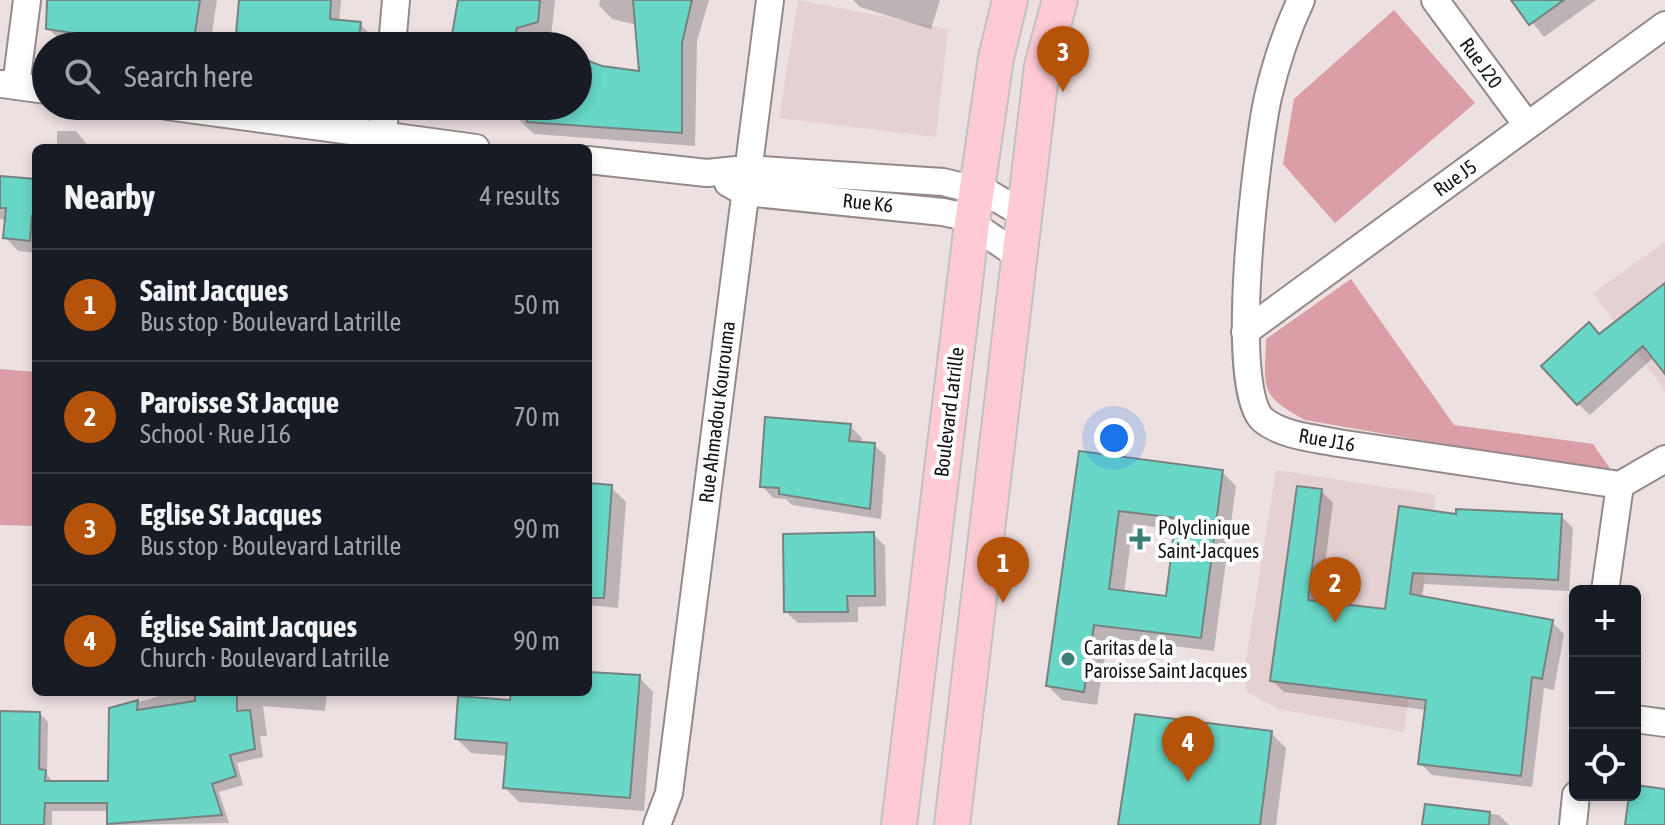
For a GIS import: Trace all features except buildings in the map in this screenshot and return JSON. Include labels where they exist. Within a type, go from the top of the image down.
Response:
[{"type":"main road","name":"Boulevard Latrille","points":[[899,825],[972,223],[996,58],[1010,0]]},
{"type":"main road","points":[[952,825],[1042,66],[1060,0]]},
{"type":"street","points":[[27,0],[8,85],[32,88]]},
{"type":"street","points":[[393,32],[396,0]]},
{"type":"street","name":"Rue Ahmadou Kourouma","points":[[659,824],[669,793],[770,0]]},
{"type":"street","name":"Rue J16","points":[[1301,0],[1284,35],[1256,164],[1245,332],[1250,396],[1262,419],[1293,434],[1620,485]]},
{"type":"street","name":"Rue J20","points":[[1435,0],[1527,125]]},
{"type":"street","name":"Rue J5","points":[[1245,332],[1665,25]]},
{"type":"street","points":[[260,120],[438,144]]},
{"type":"street","points":[[382,138],[384,120]]},
{"type":"street","name":"Rue K6","points":[[592,160],[707,173],[943,212],[972,223],[1020,257]]},
{"type":"street","name":"Rue K6","points":[[745,180],[943,182],[977,189],[1025,215]]},
{"type":"street","points":[[1606,585],[1620,485],[1665,459]]},
{"type":"street","points":[[1641,720],[1665,723]]},
{"type":"street","points":[[1573,825],[1575,801]]},
{"type":"shaded area","points":[[798,0],[948,29],[936,137],[779,118]]},
{"type":"shaded area","points":[[1394,10],[1475,103],[1335,223],[1283,164],[1294,99]]},
{"type":"shaded area","points":[[1665,242],[1665,391],[1593,293]]},
{"type":"shaded area","points":[[1351,279],[1454,425],[1593,444],[1614,474],[1305,420],[1279,404],[1268,389],[1266,380],[1266,339]]},
{"type":"shaded area","points":[[0,369],[32,372],[32,526],[0,525]]},
{"type":"shaded area","points":[[1276,470],[1436,495],[1404,732],[1279,709],[1247,692],[1243,679]]},
{"type":"place","name":"Eglise St Jacques","points":[[1063,92]]},
{"type":"place","name":"Polyclinique Saint-Jacques","points":[[1140,539]]},
{"type":"place","name":"Saint Jacques","points":[[1003,603]]},
{"type":"place","name":"Paroisse St Jacque","points":[[1335,623]]},
{"type":"place","name":"Caritas de la Paroisse Saint Jacques","points":[[1068,659]]},
{"type":"place","name":"Église Saint Jacques","points":[[1188,782]]}]
